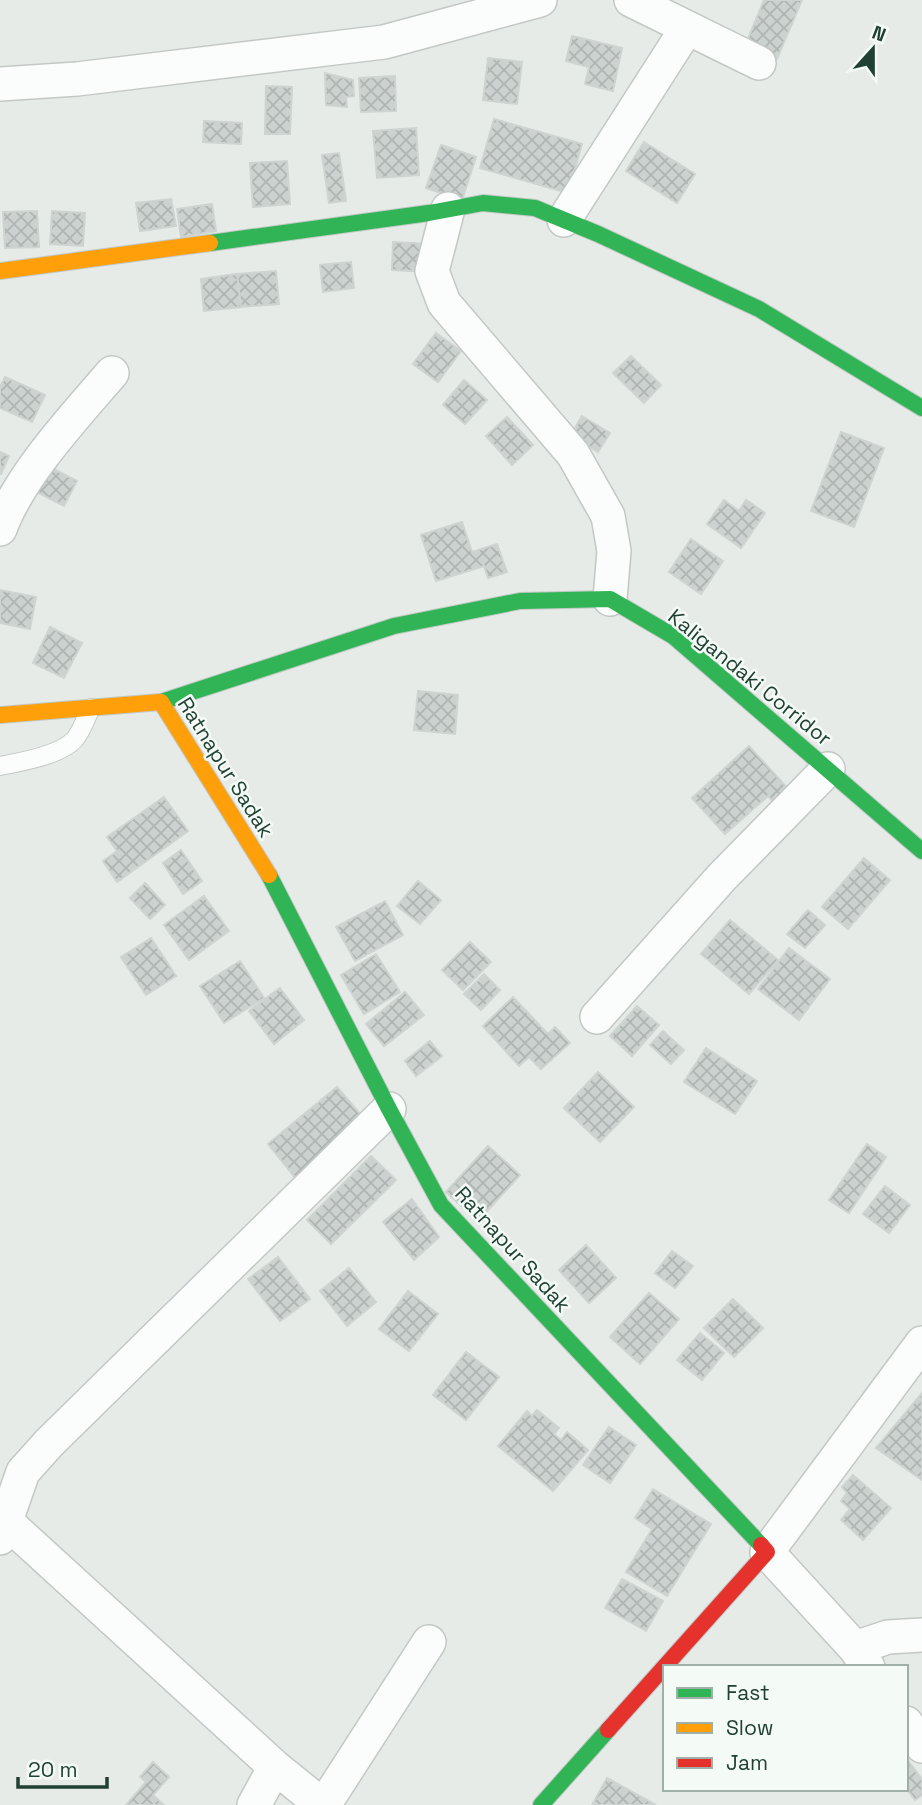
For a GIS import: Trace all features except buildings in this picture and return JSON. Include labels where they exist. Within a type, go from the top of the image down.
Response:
[{"type":"street","points":[[0,84],[77,79],[384,42],[540,0]]},
{"type":"street","points":[[631,0],[759,63]]},
{"type":"street","points":[[564,220],[687,28]]},
{"type":"street","points":[[0,271],[483,203],[535,208],[758,309],[922,408]]},
{"type":"street","points":[[161,702],[394,626],[520,601],[610,599],[614,551],[608,516],[573,454],[444,303],[432,271],[448,209]]},
{"type":"street","points":[[0,529],[6,511],[56,438],[113,373]]},
{"type":"street","name":"Kaligandaki Corridor","points":[[610,599],[673,636],[922,851]]},
{"type":"street","name":"Ratnapur Sadak","points":[[0,715],[161,702],[271,878],[388,1109],[441,1205],[767,1552]]},
{"type":"street","points":[[597,1017],[722,877],[828,769]]},
{"type":"street","points":[[388,1109],[48,1443],[23,1472],[2,1525],[275,1767],[323,1805],[429,1642]]},
{"type":"street","points":[[666,1665],[767,1552],[922,1343]]},
{"type":"street","points":[[767,1552],[861,1657],[888,1637],[922,1635]]},
{"type":"street","points":[[541,1805],[663,1668]]},
{"type":"street","points":[[908,1726],[922,1746]]},
{"type":"street","points":[[254,1805],[275,1767]]},
{"type":"lane","points":[[0,766],[28,761],[68,746],[77,737],[91,707]]},
{"type":"traffic: fast","points":[[210,243],[483,203],[535,208],[598,234],[759,309],[922,408]]},
{"type":"traffic: fast","points":[[161,702],[394,626],[520,601],[610,599],[673,636],[922,851]]},
{"type":"traffic: fast","points":[[269,875],[441,1205],[761,1545]]},
{"type":"traffic: fast","points":[[541,1805],[608,1730]]},
{"type":"traffic: slow","points":[[0,271],[210,243]]},
{"type":"traffic: slow","points":[[0,715],[161,702],[269,875]]},
{"type":"traffic: jam","points":[[666,1665],[767,1552],[761,1545]]},
{"type":"traffic: jam","points":[[608,1730],[663,1668]]}]
